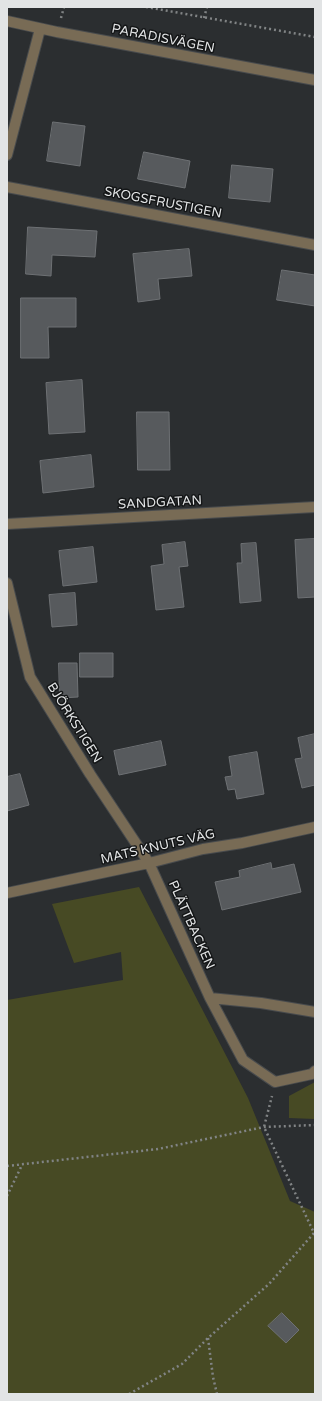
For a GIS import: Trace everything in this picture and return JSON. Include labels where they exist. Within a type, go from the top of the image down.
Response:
[{"type":"street","name":"PARADISVÄGEN","points":[[7,21],[40,29],[315,80]]},
{"type":"street","points":[[7,155],[40,29]]},
{"type":"street","name":"SKOGSFRUSTIGEN","points":[[7,187],[315,245]]},
{"type":"street","name":"SANDGATAN","points":[[7,524],[315,507]]},
{"type":"street","name":"BJÖRKSTIGEN","points":[[7,583],[30,677],[90,774],[149,863]]},
{"type":"street","name":"MATS KNUTS VÄG","points":[[7,893],[149,863],[203,849],[242,843],[315,827]]},
{"type":"street","name":"PLÄTTBACKEN","points":[[149,863],[210,998],[243,1060],[276,1082]]},
{"type":"street","points":[[210,998],[261,1003],[315,1012]]},
{"type":"street","points":[[276,1082],[312,1074],[315,1071]]},
{"type":"path","points":[[146,7],[315,37]]},
{"type":"path","points":[[204,18],[208,7]]},
{"type":"path","points":[[130,1394],[182,1364],[208,1338],[269,1284],[314,1232],[264,1127],[276,1082]]},
{"type":"path","points":[[7,1166],[158,1149],[264,1127],[315,1125]]},
{"type":"path","points":[[7,1196],[22,1165]]},
{"type":"path","points":[[208,1338],[213,1377],[217,1394]]},
{"type":"green space","points":[[139,887],[248,1098],[290,1201],[315,1212],[315,1394],[7,1394],[7,1000],[123,980],[121,952],[74,963],[52,904]]},
{"type":"green space","points":[[315,1082],[315,1119],[289,1118],[289,1096]]},
{"type":"building","points":[[53,122],[85,126],[80,166],[47,161]]},
{"type":"building","points":[[144,152],[190,161],[185,188],[138,179]]},
{"type":"building","points":[[232,165],[273,169],[270,202],[229,198]]},
{"type":"building","points":[[28,227],[97,231],[95,257],[52,255],[51,276],[26,274]]},
{"type":"building","points":[[189,249],[192,276],[158,279],[160,299],[138,302],[133,254]]},
{"type":"building","points":[[282,270],[315,275],[315,306],[277,300]]},
{"type":"building","points":[[21,298],[76,298],[76,327],[48,327],[49,358],[21,358]]},
{"type":"building","points":[[82,380],[85,432],[49,434],[46,383]]},
{"type":"building","points":[[137,412],[169,412],[170,470],[138,470]]},
{"type":"building","points":[[91,455],[94,487],[43,493],[40,461]]},
{"type":"building","points":[[315,539],[315,597],[298,598],[295,540]]},
{"type":"building","points":[[185,542],[188,566],[179,567],[184,607],[156,610],[151,566],[164,564],[162,545]]},
{"type":"building","points":[[256,543],[261,601],[240,603],[237,563],[242,563],[241,544]]},
{"type":"building","points":[[93,547],[97,582],[63,586],[59,551]]},
{"type":"building","points":[[75,593],[77,625],[52,627],[49,595]]},
{"type":"building","points":[[80,653],[113,653],[113,677],[80,677]]},
{"type":"building","points":[[59,663],[77,663],[78,697],[60,698]]},
{"type":"building","points":[[315,734],[315,785],[302,788],[295,759],[302,758],[298,738]]},
{"type":"building","points":[[161,741],[166,765],[119,775],[114,751]]},
{"type":"building","points":[[257,752],[264,794],[237,799],[235,789],[228,790],[225,777],[232,776],[229,757]]},
{"type":"building","points":[[20,774],[29,805],[7,811],[7,777]]},
{"type":"building","points":[[271,863],[272,869],[294,864],[301,892],[222,910],[215,882],[240,877],[239,871]]},
{"type":"building","points":[[282,1313],[299,1330],[286,1343],[268,1326]]}]
